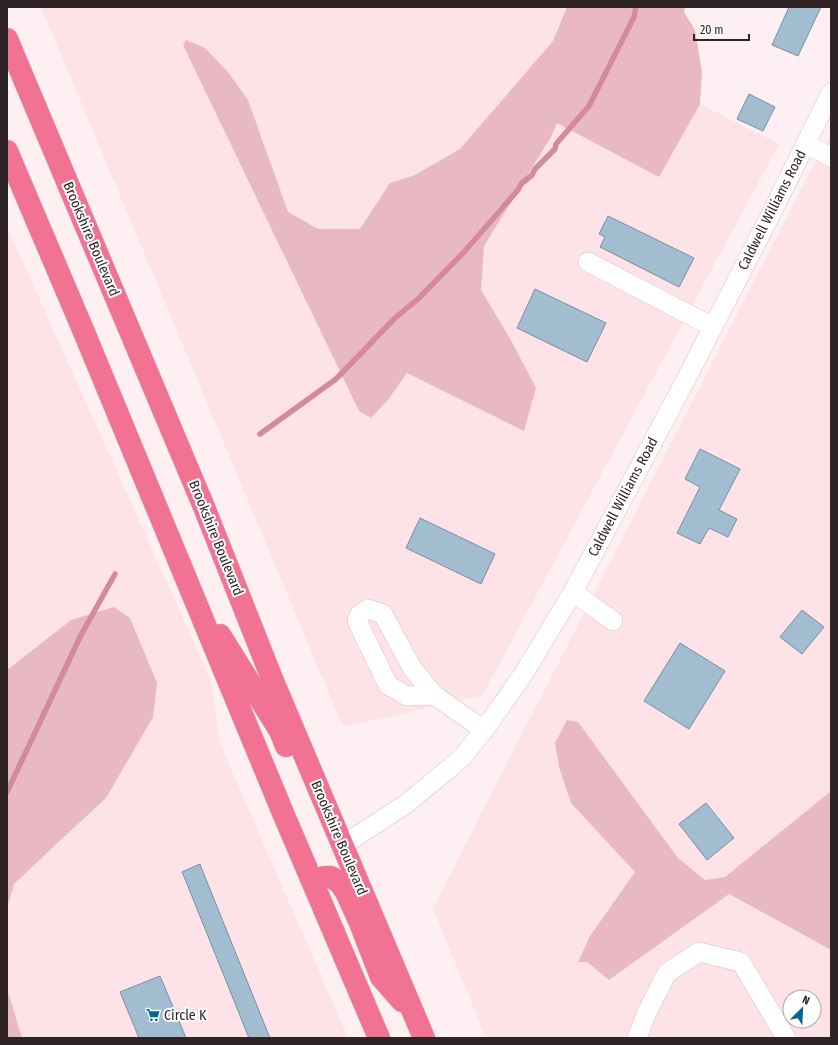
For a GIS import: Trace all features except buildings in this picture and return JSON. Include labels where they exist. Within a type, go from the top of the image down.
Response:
[{"type":"highway","name":"Brookshire Boulevard","points":[[7,39],[201,500],[273,681],[424,1038]]},
{"type":"highway","points":[[7,151],[84,332],[283,813],[379,1038]]},
{"type":"highway","points":[[188,583],[280,731],[300,784],[316,820],[322,830],[343,845]]},
{"type":"highway","points":[[312,880],[331,877],[340,883],[346,892],[360,923],[381,977],[414,1014]]},
{"type":"street","name":"Caldwell Williams Road","points":[[343,845],[406,804],[464,755],[484,730],[524,673],[573,592],[682,387],[831,93]]},
{"type":"street","points":[[806,144],[831,157]]},
{"type":"street","points":[[588,262],[713,327]]},
{"type":"street","points":[[573,592],[613,621]]},
{"type":"street","points":[[434,695],[407,696],[388,685],[357,621],[360,614],[368,609],[383,614],[412,668],[434,695],[484,730]]},
{"type":"street","points":[[637,1038],[647,1012],[667,973],[699,952],[741,962],[786,1038]]},
{"type":"shaded area","points":[[41,7],[685,7],[649,78],[779,144],[482,696],[343,727]]},
{"type":"shaded area","points":[[567,7],[685,7],[684,12],[695,30],[702,72],[700,104],[659,177],[557,123],[551,137],[484,246],[481,290],[512,342],[536,388],[524,431],[407,373],[388,400],[371,418],[359,411],[183,45],[186,40],[205,48],[228,72],[248,100],[288,212],[318,229],[360,229],[390,183],[415,175],[460,149],[553,41]]},
{"type":"shaded area","points":[[831,135],[831,791],[714,886],[831,950],[831,1038],[486,1038],[433,908],[811,170]]},
{"type":"shaded area","points":[[7,227],[210,678],[221,746],[348,1038],[7,1038]]},
{"type":"shaded area","points":[[114,607],[130,618],[157,683],[153,717],[106,798],[14,884],[7,908],[7,670],[71,620]]},
{"type":"shaded area","points":[[567,720],[578,722],[678,858],[705,880],[725,877],[831,791],[831,950],[729,894],[609,980],[587,962],[578,962],[590,936],[635,872],[571,803],[559,767],[555,743]]},
{"type":"shaded area","points":[[7,989],[22,1038],[7,1038]]},
{"type":"waterway","points":[[260,434],[336,379],[395,318],[418,299],[464,252],[518,190],[521,184],[532,175],[535,169],[555,149],[556,144],[589,106],[634,17],[636,7]]},
{"type":"waterway","points":[[7,792],[81,635],[115,574]]},
{"type":"place","name":"Circle K","points":[[153,1015]]}]
